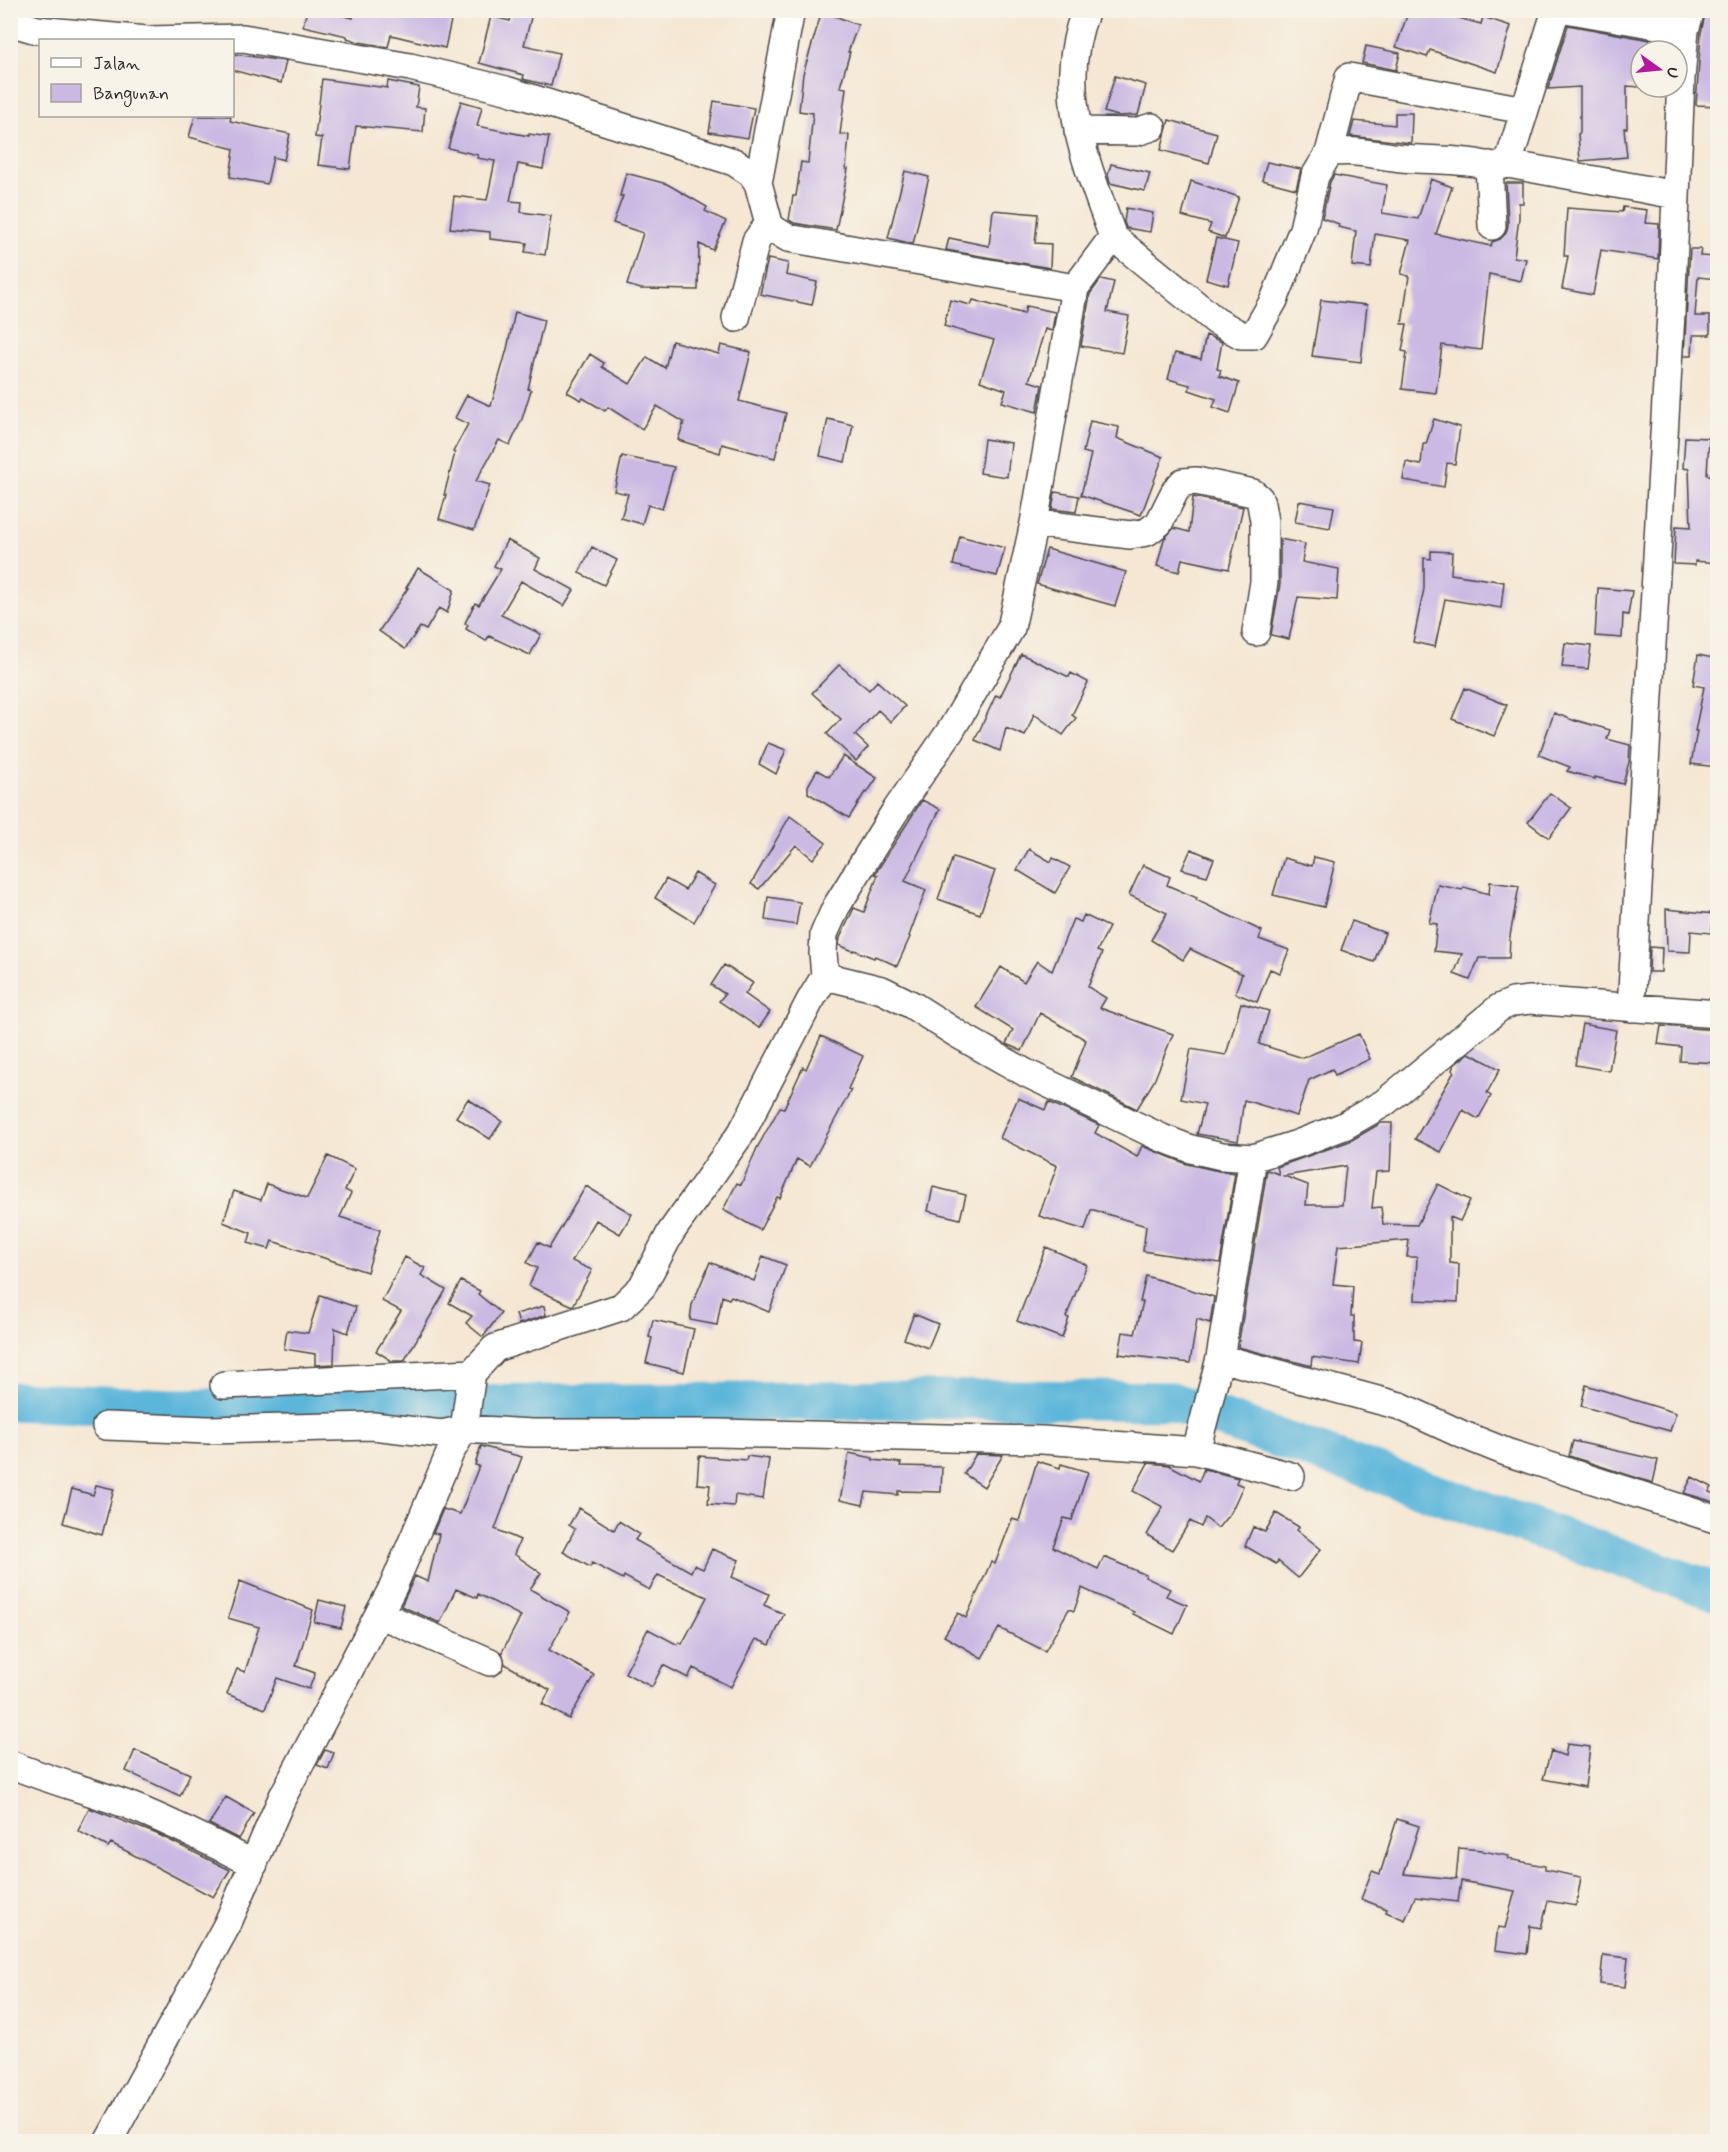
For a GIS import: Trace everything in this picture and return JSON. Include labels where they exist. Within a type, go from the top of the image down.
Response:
[{"type":"street","points":[[758,183],[791,10]]},
{"type":"street","points":[[1086,10],[1073,60],[1071,93],[1078,131],[1113,237],[1216,321],[1241,335],[1254,334],[1274,300],[1299,240],[1315,176],[1329,153],[1348,76],[1524,110]]},
{"type":"street","points":[[1492,226],[1499,164],[1524,110],[1556,10]]},
{"type":"street","points":[[1571,10],[1688,20],[1676,195],[1631,1008]]},
{"type":"street","points":[[10,22],[37,30],[136,39]]},
{"type":"street","points":[[195,39],[243,38],[410,66],[506,90],[734,162],[751,173],[758,183],[770,227],[788,238],[1074,288]]},
{"type":"street","points":[[1078,131],[1136,132],[1152,127]]},
{"type":"street","points":[[1329,153],[1350,151],[1499,164],[1676,195]]},
{"type":"street","points":[[736,318],[756,241],[764,230],[770,227]]},
{"type":"street","points":[[108,2142],[227,1925],[282,1798],[393,1587],[465,1422],[472,1376],[495,1348],[621,1307],[642,1287],[671,1232],[742,1132],[810,1000],[825,976],[822,954],[824,934],[836,907],[894,813],[951,730],[1011,628],[1034,523],[1074,288],[1113,237]]},
{"type":"street","points":[[1034,523],[1130,535],[1147,532],[1159,523],[1175,491],[1183,482],[1196,481],[1253,493],[1262,504],[1264,521],[1264,582],[1256,632]]},
{"type":"street","points":[[825,976],[882,990],[912,1005],[1026,1074],[1162,1138],[1191,1149],[1222,1156],[1253,1158],[1344,1126],[1384,1103],[1499,1008],[1513,1002],[1530,1000],[1718,1014]]},
{"type":"street","points":[[1197,1445],[1220,1358],[1253,1158]]},
{"type":"street","points":[[1220,1358],[1400,1406],[1506,1452],[1718,1520]]},
{"type":"street","points":[[224,1385],[472,1376]]},
{"type":"street","points":[[106,1426],[208,1430],[373,1426],[442,1434],[465,1422],[532,1433],[718,1433],[1197,1445],[1291,1476]]},
{"type":"street","points":[[379,1614],[490,1662]]},
{"type":"street","points":[[10,1764],[131,1806],[254,1864]]},
{"type":"building","points":[[307,10],[319,10],[353,18],[355,10],[430,10],[452,16],[445,48],[391,35],[388,47],[359,42],[347,36],[303,26]]},
{"type":"building","points":[[512,10],[533,10],[524,45],[559,53],[551,86],[523,79],[524,75],[479,63],[491,16],[510,21]]},
{"type":"building","points":[[1409,10],[1429,10],[1481,24],[1483,17],[1511,26],[1497,72],[1430,50],[1427,57],[1396,47]]},
{"type":"building","points":[[1706,10],[1718,12],[1718,106],[1696,105],[1701,33]]},
{"type":"building","points":[[822,11],[858,25],[848,52],[850,52],[840,87],[846,88],[840,134],[849,135],[846,169],[848,169],[836,230],[794,223],[789,220],[793,196],[796,196],[801,162],[808,163],[813,113],[799,111],[803,74]]},
{"type":"building","points":[[1568,25],[1645,39],[1629,39],[1627,128],[1624,128],[1627,157],[1580,161],[1578,134],[1580,133],[1580,87],[1548,89]]},
{"type":"building","points":[[1366,46],[1400,53],[1396,70],[1362,63]]},
{"type":"building","points":[[234,54],[286,61],[281,83],[234,71]]},
{"type":"building","points":[[1115,76],[1146,85],[1138,115],[1118,116],[1104,112]]},
{"type":"building","points":[[322,79],[387,88],[388,81],[419,87],[416,107],[425,108],[423,132],[356,126],[350,169],[318,165],[322,138],[315,137]]},
{"type":"building","points":[[461,101],[482,107],[477,126],[529,136],[529,134],[549,137],[543,169],[518,164],[510,201],[522,202],[521,212],[551,216],[545,255],[525,252],[527,243],[490,239],[490,232],[450,228],[454,196],[487,200],[495,161],[477,158],[478,155],[448,148]]},
{"type":"building","points":[[714,101],[754,108],[748,138],[709,132]]},
{"type":"building","points":[[1395,113],[1412,113],[1411,143],[1350,136],[1354,121],[1395,125]]},
{"type":"building","points":[[195,117],[231,117],[230,121],[290,134],[284,160],[273,157],[267,184],[230,177],[234,149],[189,137]]},
{"type":"building","points":[[1169,120],[1217,133],[1209,163],[1161,150]]},
{"type":"building","points":[[1267,162],[1301,169],[1296,189],[1262,180]]},
{"type":"building","points":[[1111,164],[1150,173],[1145,191],[1110,183],[1108,175]]},
{"type":"building","points":[[905,171],[929,177],[913,244],[888,238]]},
{"type":"building","points":[[626,173],[667,184],[707,207],[705,211],[726,221],[713,250],[699,244],[698,290],[641,289],[627,285],[643,233],[613,223],[623,196],[620,196]]},
{"type":"building","points":[[1334,175],[1387,185],[1382,213],[1418,219],[1431,179],[1452,187],[1436,234],[1491,246],[1492,242],[1500,239],[1506,233],[1508,225],[1506,183],[1523,183],[1523,203],[1519,203],[1514,257],[1526,259],[1521,281],[1489,274],[1481,350],[1442,345],[1436,393],[1402,389],[1407,352],[1402,351],[1407,324],[1402,324],[1409,276],[1401,274],[1410,240],[1375,234],[1371,268],[1352,266],[1356,231],[1338,227],[1339,224],[1322,218],[1330,182]]},
{"type":"building","points":[[1191,181],[1239,197],[1225,238],[1208,232],[1211,224],[1182,216]]},
{"type":"building","points":[[1623,207],[1647,210],[1645,223],[1659,224],[1658,259],[1601,250],[1593,295],[1562,289],[1568,256],[1564,256],[1567,208],[1622,212]]},
{"type":"building","points":[[1126,208],[1153,213],[1150,232],[1126,228],[1124,222]]},
{"type":"building","points":[[993,210],[1038,214],[1035,243],[1051,244],[1050,268],[946,250],[949,238],[989,246]]},
{"type":"building","points":[[1216,238],[1238,243],[1228,285],[1206,279]]},
{"type":"building","points":[[1690,249],[1701,249],[1700,256],[1718,257],[1718,279],[1698,277],[1695,316],[1710,316],[1710,335],[1693,335],[1692,356],[1684,356]]},
{"type":"building","points":[[768,259],[788,263],[786,275],[817,282],[812,305],[760,294]]},
{"type":"building","points":[[1101,279],[1114,282],[1107,312],[1129,316],[1122,353],[1081,346],[1090,294]]},
{"type":"building","points":[[950,300],[971,305],[973,300],[1024,314],[1026,306],[1055,312],[1052,331],[1045,329],[1029,381],[1042,385],[1037,412],[1002,402],[1006,390],[980,381],[994,340],[944,326]]},
{"type":"building","points":[[1321,300],[1367,305],[1361,362],[1312,356]]},
{"type":"building","points":[[515,312],[544,320],[528,389],[531,390],[522,419],[510,445],[499,440],[476,481],[490,485],[474,530],[439,519],[455,453],[453,452],[468,424],[455,418],[467,395],[491,406]]},
{"type":"building","points":[[1206,335],[1222,342],[1217,369],[1221,370],[1219,376],[1239,383],[1230,413],[1213,407],[1216,399],[1189,390],[1190,385],[1168,379],[1175,353],[1201,359]]},
{"type":"building","points":[[672,341],[719,354],[721,345],[751,352],[739,401],[786,413],[775,458],[722,444],[720,453],[678,440],[684,422],[657,406],[642,429],[608,407],[605,411],[567,392],[590,354],[604,363],[602,367],[630,384],[647,357],[665,368]]},
{"type":"building","points":[[828,419],[853,425],[845,462],[820,456]]},
{"type":"building","points":[[1434,419],[1460,427],[1455,464],[1447,463],[1444,487],[1403,480],[1406,462],[1421,465],[1423,444],[1426,444]]},
{"type":"building","points":[[1090,421],[1119,427],[1117,438],[1163,457],[1141,515],[1081,495],[1091,454],[1083,452]]},
{"type":"building","points":[[1685,437],[1709,438],[1707,475],[1718,475],[1718,563],[1695,561],[1695,565],[1674,564],[1676,526],[1691,527],[1689,469],[1683,468]]},
{"type":"building","points":[[984,439],[1011,443],[1007,477],[980,473]]},
{"type":"building","points":[[622,456],[674,467],[662,509],[648,505],[642,524],[621,518],[628,494],[614,491]]},
{"type":"building","points":[[1055,492],[1079,496],[1076,512],[1052,509]]},
{"type":"building","points":[[1193,497],[1243,507],[1229,569],[1182,559],[1179,572],[1157,566],[1164,539],[1174,528],[1189,532]]},
{"type":"building","points":[[1299,501],[1334,507],[1330,528],[1295,522]]},
{"type":"building","points":[[960,536],[1005,548],[997,576],[953,565]]},
{"type":"building","points":[[1280,539],[1305,544],[1302,562],[1339,569],[1337,600],[1298,597],[1289,639],[1271,635],[1280,584]]},
{"type":"building","points":[[507,540],[540,558],[535,569],[574,590],[564,606],[521,581],[501,615],[541,634],[530,655],[489,636],[486,641],[466,629],[468,625],[465,623],[475,603],[479,605],[501,569],[494,566]]},
{"type":"building","points":[[592,547],[617,560],[604,585],[579,573]]},
{"type":"building","points":[[1047,549],[1126,572],[1115,606],[1037,584]]},
{"type":"building","points":[[1431,551],[1452,552],[1451,574],[1504,582],[1501,608],[1445,599],[1435,647],[1413,642],[1424,589],[1424,558],[1431,559]]},
{"type":"building","points":[[418,568],[454,590],[447,613],[439,608],[426,630],[420,627],[405,649],[379,631],[408,588],[406,588]]},
{"type":"building","points":[[1598,588],[1632,591],[1628,615],[1623,614],[1622,638],[1595,636]]},
{"type":"building","points":[[1565,643],[1591,646],[1588,669],[1562,667]]},
{"type":"building","points":[[1021,654],[1069,677],[1071,673],[1088,682],[1072,715],[1076,718],[1063,735],[1034,714],[1025,736],[1006,728],[1000,751],[975,740],[996,695],[1000,697]]},
{"type":"building","points":[[1698,655],[1718,659],[1718,767],[1691,764],[1704,687],[1693,685]]},
{"type":"building","points":[[839,665],[869,690],[877,681],[905,706],[891,722],[878,710],[855,735],[868,747],[856,761],[827,734],[841,719],[812,693]]},
{"type":"building","points":[[1465,688],[1507,705],[1494,736],[1452,719]]},
{"type":"building","points":[[1554,713],[1610,730],[1607,739],[1630,745],[1629,762],[1623,784],[1567,771],[1570,767],[1539,755]]},
{"type":"building","points":[[768,743],[786,750],[776,774],[759,764]]},
{"type":"building","points":[[843,756],[877,778],[867,793],[865,792],[849,818],[808,793],[808,786],[817,770],[829,777]]},
{"type":"building","points":[[1550,793],[1571,808],[1549,838],[1528,822]]},
{"type":"building","points":[[922,800],[940,809],[905,881],[926,890],[910,937],[897,966],[875,956],[874,958],[839,945],[840,938],[854,908],[864,912],[878,875],[875,874]]},
{"type":"building","points":[[790,816],[826,843],[813,859],[796,845],[759,889],[751,884]]},
{"type":"building","points":[[1029,849],[1051,862],[1053,858],[1070,867],[1055,893],[1017,870]]},
{"type":"building","points":[[1191,849],[1214,859],[1207,876],[1182,869]]},
{"type":"building","points":[[953,857],[995,871],[980,914],[938,899]]},
{"type":"building","points":[[1314,857],[1335,862],[1324,907],[1273,895],[1284,858],[1312,866]]},
{"type":"building","points":[[1143,865],[1170,877],[1167,885],[1262,931],[1259,939],[1289,950],[1280,973],[1270,969],[1257,1002],[1235,993],[1242,974],[1190,949],[1183,960],[1151,940],[1167,913],[1129,895]]},
{"type":"building","points":[[695,873],[715,885],[694,922],[655,898],[666,879],[685,890]]},
{"type":"building","points":[[1490,882],[1519,886],[1510,936],[1509,958],[1479,958],[1470,980],[1454,974],[1462,954],[1434,951],[1437,924],[1429,923],[1438,885],[1462,890],[1464,887],[1489,894]]},
{"type":"building","points":[[768,897],[800,902],[796,925],[765,920]]},
{"type":"building","points":[[1666,909],[1714,914],[1711,933],[1691,931],[1690,952],[1667,951]]},
{"type":"building","points":[[1084,915],[1109,927],[1097,951],[1102,953],[1088,987],[1106,998],[1100,1008],[1173,1034],[1154,1081],[1137,1109],[1072,1077],[1086,1040],[1040,1013],[1022,1051],[1006,1044],[1013,1030],[976,1007],[1001,967],[1024,982],[1037,961],[1052,971],[1073,919],[1081,922]]},
{"type":"building","points":[[1352,921],[1385,933],[1374,962],[1341,950]]},
{"type":"building","points":[[1650,947],[1662,948],[1661,972],[1649,972]]},
{"type":"building","points":[[724,965],[753,983],[745,994],[770,1012],[759,1028],[719,1001],[725,994],[711,985]]},
{"type":"building","points":[[1241,1003],[1269,1011],[1259,1044],[1303,1058],[1359,1034],[1370,1059],[1335,1075],[1332,1069],[1309,1080],[1297,1116],[1244,1100],[1238,1141],[1197,1134],[1205,1104],[1181,1099],[1191,1049],[1226,1055]]},
{"type":"building","points":[[1582,1024],[1616,1030],[1609,1071],[1575,1065]]},
{"type":"building","points":[[1661,1026],[1718,1030],[1718,1063],[1680,1061],[1681,1047],[1658,1044]]},
{"type":"building","points":[[821,1036],[863,1056],[848,1089],[851,1090],[810,1166],[797,1159],[780,1198],[777,1197],[760,1230],[723,1210],[737,1183],[741,1185],[757,1148],[780,1107],[784,1108],[803,1067],[806,1069]]},
{"type":"building","points":[[1469,1053],[1500,1069],[1487,1093],[1491,1096],[1478,1119],[1463,1110],[1441,1152],[1415,1139],[1454,1072],[1452,1070],[1454,1065]]},
{"type":"building","points":[[1018,1098],[1045,1110],[1049,1102],[1099,1125],[1095,1133],[1137,1157],[1142,1146],[1187,1164],[1235,1173],[1220,1263],[1143,1251],[1146,1226],[1094,1210],[1091,1210],[1085,1230],[1039,1216],[1057,1166],[1000,1138]]},
{"type":"building","points":[[468,1099],[502,1121],[490,1139],[456,1117]]},
{"type":"building","points":[[1381,1123],[1392,1123],[1390,1171],[1376,1172],[1372,1208],[1381,1207],[1383,1224],[1417,1225],[1438,1184],[1470,1200],[1460,1221],[1450,1217],[1450,1263],[1459,1264],[1458,1302],[1415,1300],[1417,1257],[1407,1257],[1409,1240],[1338,1246],[1333,1284],[1353,1286],[1351,1316],[1354,1316],[1354,1342],[1362,1343],[1359,1364],[1312,1357],[1311,1366],[1238,1347],[1267,1170],[1279,1174],[1277,1167],[1350,1141]],"holes":[[[1346,1166],[1342,1205],[1306,1205],[1308,1185],[1284,1176]]]},
{"type":"building","points":[[328,1156],[355,1169],[345,1190],[351,1193],[340,1217],[380,1230],[367,1272],[272,1241],[269,1249],[248,1243],[251,1233],[223,1222],[234,1191],[261,1200],[267,1184],[307,1198]]},
{"type":"building","points":[[586,1186],[632,1214],[620,1234],[596,1220],[572,1261],[592,1270],[573,1306],[529,1286],[537,1268],[527,1263],[538,1242],[549,1248]]},
{"type":"building","points":[[933,1187],[966,1195],[960,1219],[928,1211]]},
{"type":"building","points":[[1046,1247],[1087,1265],[1066,1317],[1069,1318],[1062,1338],[1017,1321]]},
{"type":"building","points":[[763,1256],[786,1265],[769,1312],[731,1296],[729,1299],[722,1296],[717,1325],[690,1320],[692,1305],[710,1262],[754,1281]]},
{"type":"building","points":[[405,1257],[425,1268],[421,1275],[446,1290],[404,1361],[392,1361],[376,1351],[401,1311],[382,1301]]},
{"type":"building","points":[[1146,1276],[1214,1297],[1210,1323],[1197,1319],[1190,1363],[1119,1354],[1123,1332],[1135,1334],[1143,1302],[1140,1302]]},
{"type":"building","points":[[461,1281],[480,1291],[478,1294],[501,1313],[483,1337],[466,1323],[472,1316],[449,1303]]},
{"type":"building","points":[[320,1295],[356,1307],[348,1333],[335,1328],[334,1364],[315,1365],[315,1354],[284,1349],[287,1330],[308,1333]]},
{"type":"building","points":[[544,1306],[546,1315],[519,1324],[516,1314]]},
{"type":"building","points":[[914,1314],[938,1324],[928,1348],[904,1339]]},
{"type":"building","points":[[653,1320],[694,1329],[684,1372],[646,1363],[652,1338],[649,1337]]},
{"type":"building","points":[[1586,1385],[1676,1413],[1670,1431],[1581,1406]]},
{"type":"building","points":[[1573,1441],[1658,1460],[1653,1483],[1569,1456]]},
{"type":"building","points":[[481,1446],[522,1457],[495,1529],[520,1540],[514,1554],[541,1573],[530,1589],[570,1612],[549,1650],[594,1675],[569,1719],[542,1704],[550,1690],[505,1664],[502,1652],[521,1616],[478,1594],[477,1598],[456,1589],[440,1623],[401,1606],[415,1576],[428,1582],[439,1534],[433,1533],[443,1509],[460,1514],[479,1466],[475,1465]]},
{"type":"building","points":[[849,1453],[873,1458],[873,1460],[901,1463],[900,1466],[942,1467],[941,1492],[898,1491],[898,1495],[866,1492],[863,1505],[840,1500]]},
{"type":"building","points":[[976,1454],[1003,1455],[984,1487],[964,1474]]},
{"type":"building","points":[[699,1456],[746,1460],[747,1456],[769,1459],[763,1499],[735,1495],[734,1506],[708,1504],[710,1485],[697,1484]]},
{"type":"building","points":[[1037,1461],[1060,1468],[1061,1464],[1088,1472],[1072,1520],[1064,1518],[1053,1547],[1098,1569],[1104,1557],[1146,1575],[1145,1577],[1170,1589],[1166,1596],[1187,1605],[1174,1634],[1082,1588],[1074,1611],[1069,1609],[1045,1651],[999,1628],[982,1658],[944,1636],[958,1613],[966,1618],[991,1562],[995,1564],[1012,1519],[1019,1521]]},
{"type":"building","points":[[1148,1463],[1169,1465],[1199,1481],[1204,1469],[1238,1478],[1236,1483],[1243,1486],[1231,1512],[1218,1528],[1205,1518],[1201,1527],[1190,1521],[1172,1550],[1147,1535],[1163,1507],[1133,1491]]},
{"type":"building","points":[[1692,1477],[1712,1487],[1709,1492],[1718,1496],[1718,1503],[1684,1493]]},
{"type":"building","points":[[96,1485],[114,1489],[102,1535],[63,1523],[72,1489],[93,1495]]},
{"type":"building","points":[[579,1508],[614,1530],[619,1521],[639,1534],[635,1540],[691,1572],[694,1565],[703,1569],[712,1549],[739,1560],[732,1577],[769,1594],[764,1605],[784,1614],[770,1645],[756,1639],[731,1687],[693,1668],[688,1678],[663,1665],[652,1687],[625,1673],[648,1629],[678,1645],[679,1642],[682,1644],[707,1597],[658,1575],[649,1590],[624,1576],[623,1579],[592,1563],[590,1567],[563,1552],[575,1529],[569,1525]]},
{"type":"building","points":[[1276,1513],[1299,1527],[1297,1530],[1321,1549],[1298,1578],[1278,1561],[1276,1564],[1245,1546],[1253,1527],[1265,1532]]},
{"type":"building","points":[[240,1581],[313,1610],[296,1666],[315,1673],[309,1689],[277,1678],[265,1709],[227,1694],[237,1669],[245,1672],[259,1627],[228,1618]]},
{"type":"building","points":[[319,1600],[346,1607],[341,1628],[314,1622]]},
{"type":"building","points":[[1567,1744],[1590,1747],[1585,1787],[1543,1779],[1551,1751],[1565,1756]]},
{"type":"building","points":[[135,1750],[190,1774],[180,1796],[126,1771]]},
{"type":"building","points":[[325,1750],[334,1753],[328,1769],[317,1765]]},
{"type":"building","points":[[226,1797],[254,1813],[239,1839],[209,1824]]},
{"type":"building","points":[[89,1808],[157,1834],[230,1870],[213,1897],[111,1843],[108,1847],[78,1831]]},
{"type":"building","points":[[1397,1819],[1419,1826],[1404,1874],[1456,1879],[1459,1848],[1482,1850],[1509,1856],[1508,1859],[1545,1866],[1545,1870],[1581,1877],[1576,1906],[1548,1901],[1541,1928],[1530,1926],[1527,1954],[1495,1950],[1498,1927],[1505,1928],[1515,1891],[1461,1881],[1458,1902],[1415,1897],[1405,1920],[1386,1912],[1387,1909],[1361,1899],[1372,1871],[1380,1874]]},
{"type":"building","points":[[1603,1955],[1628,1958],[1625,1987],[1600,1984]]},
{"type":"waterway","points":[[10,1401],[173,1408],[1011,1399],[1171,1401],[1718,1592]]}]
